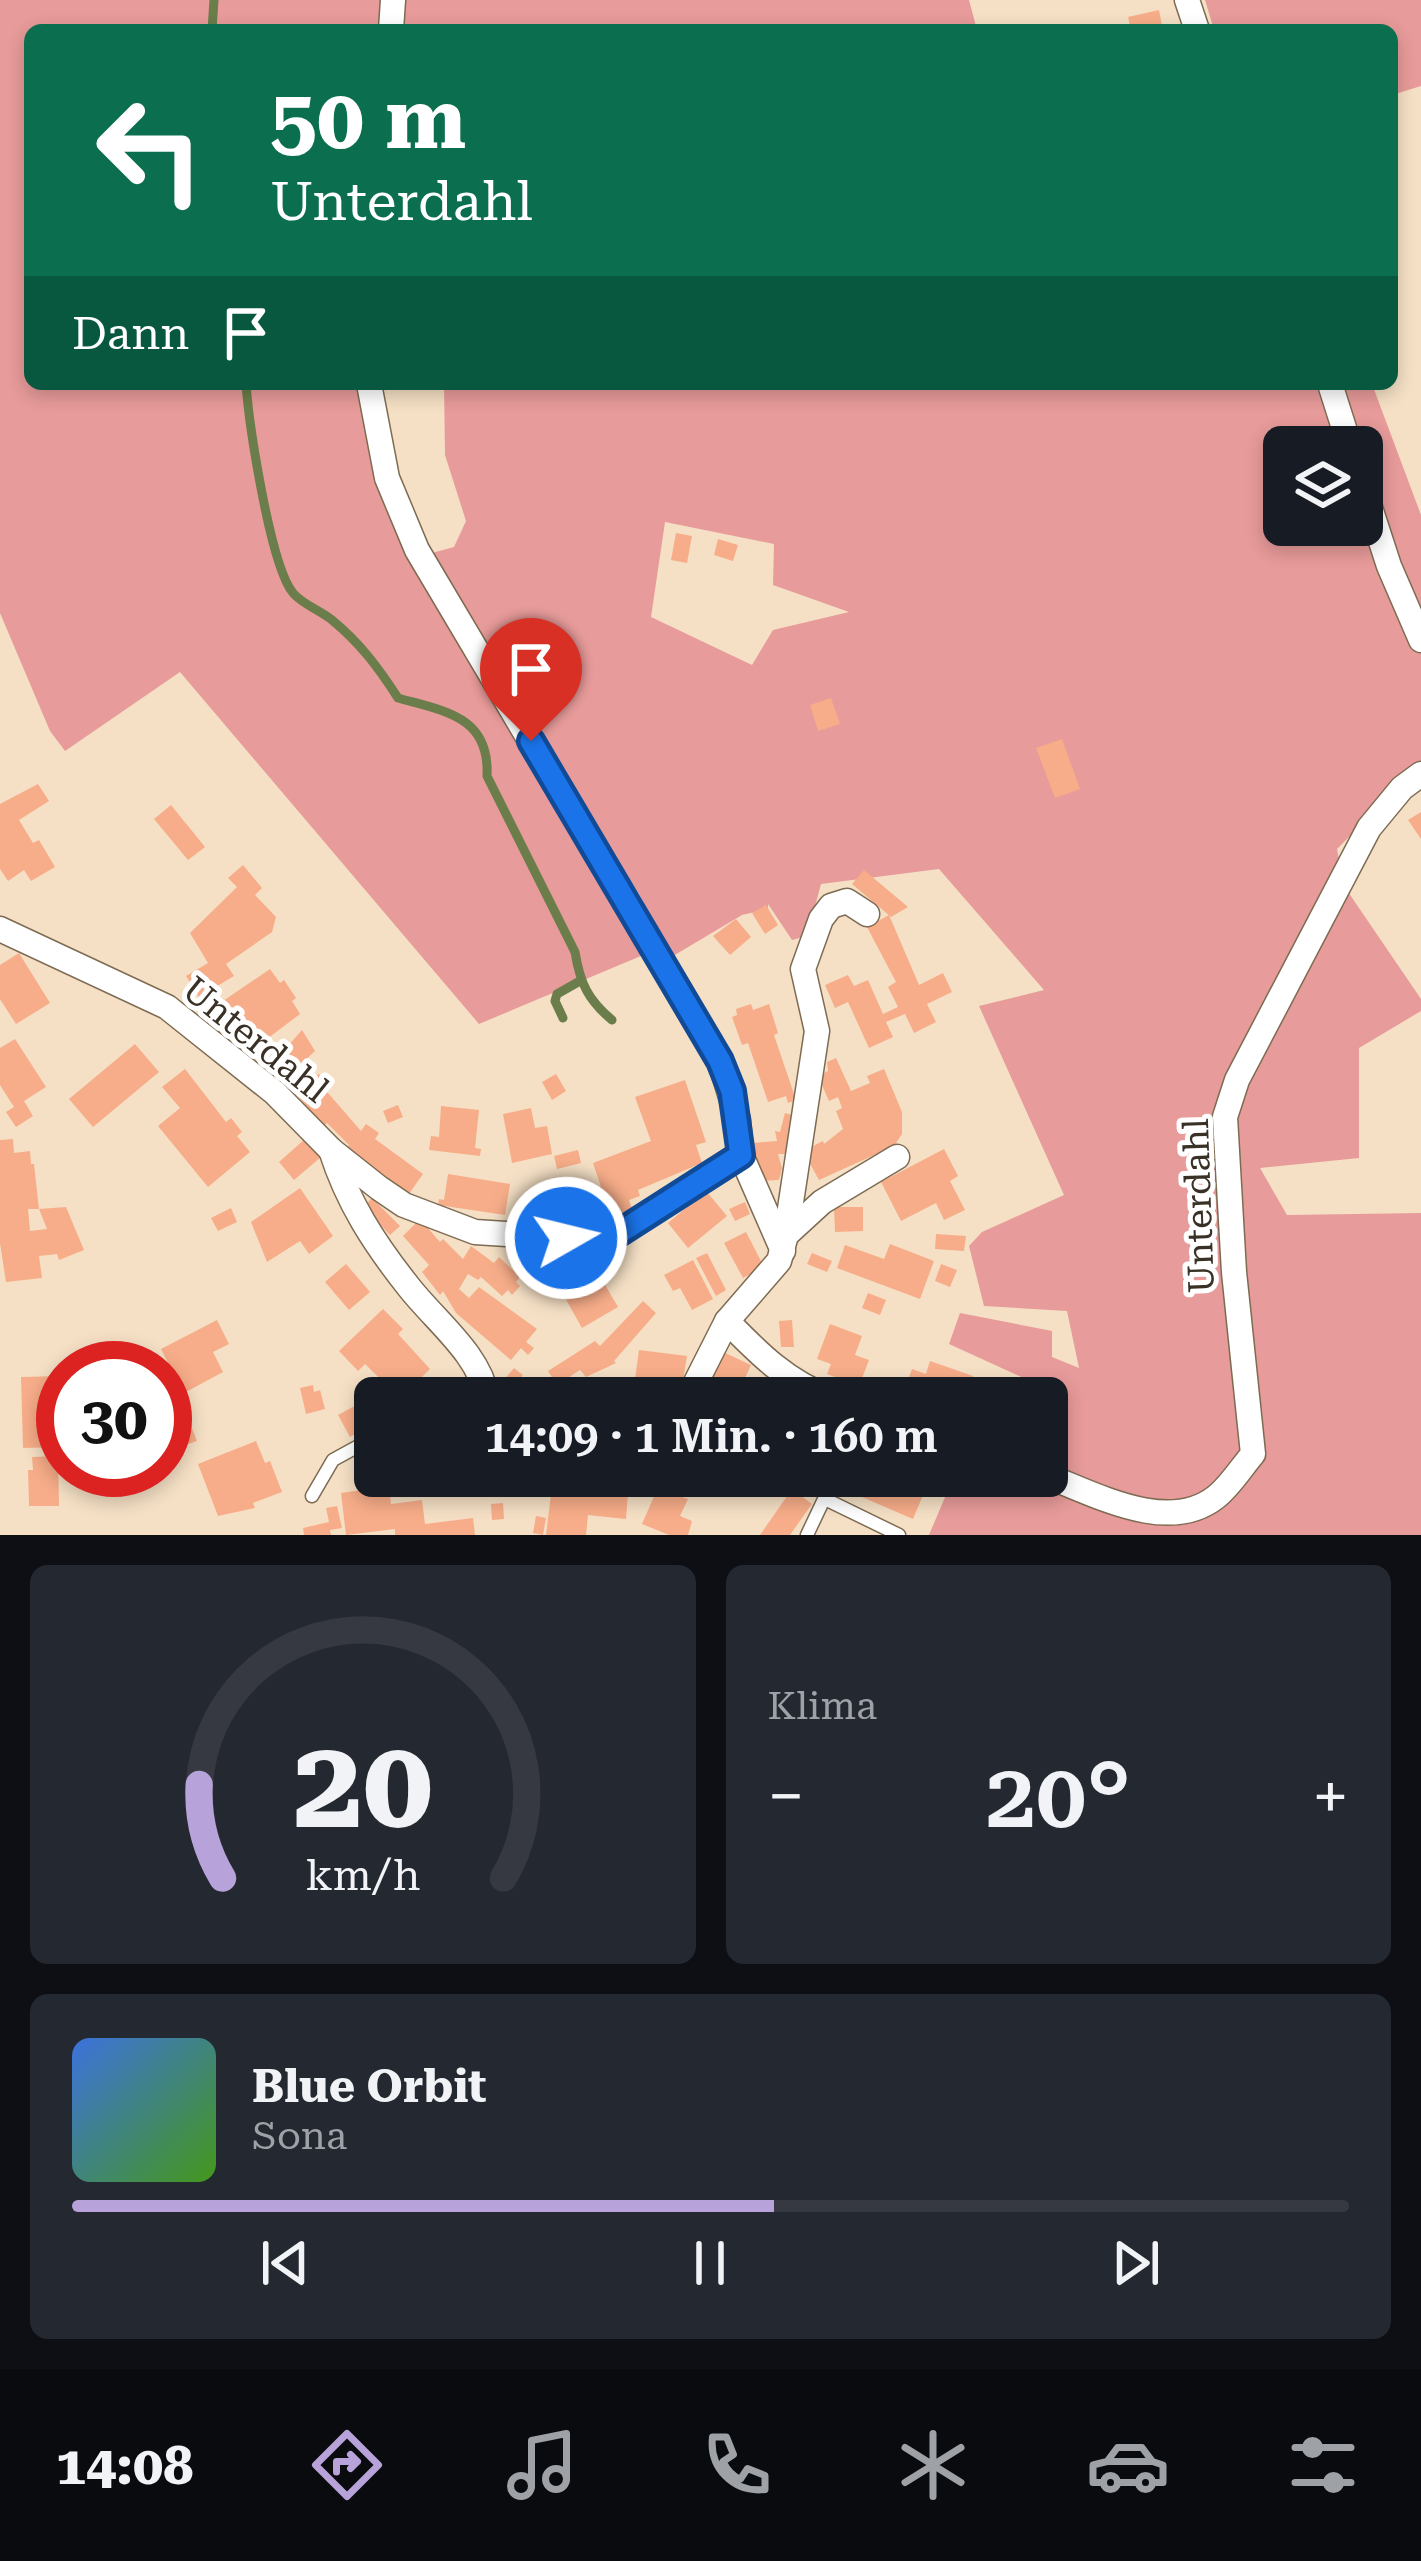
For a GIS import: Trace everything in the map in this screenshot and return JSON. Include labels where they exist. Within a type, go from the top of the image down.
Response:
[{"type":"street","points":[[370,390],[387,478],[417,550],[720,1061],[732,1091],[741,1155],[784,1243]]},
{"type":"street","points":[[1332,390],[1343,426]]},
{"type":"street","points":[[1382,546],[1421,640]]},
{"type":"street","name":"Unterdahl","points":[[1068,1483],[1158,1514],[1187,1510],[1215,1499],[1253,1454],[1234,1272],[1225,1117],[1237,1080],[1369,828],[1402,788],[1421,774]]},
{"type":"street","points":[[699,1377],[728,1321],[778,1261],[784,1243],[817,1031],[805,983],[806,955],[821,919],[832,906],[847,901],[867,914]]},
{"type":"street","name":"Unterdahl","points":[[0,929],[166,1007],[275,1094],[331,1150],[404,1205],[475,1232],[566,1238],[619,1233],[741,1155]]},
{"type":"street","name":"Unterdahl","points":[[331,1150],[343,1188],[364,1228],[476,1364],[480,1377]]},
{"type":"street","points":[[784,1243],[822,1202],[897,1157]]},
{"type":"street","points":[[728,1321],[786,1377]]},
{"type":"lane","points":[[312,1496],[333,1460],[354,1448]]},
{"type":"lane","points":[[807,1535],[825,1499],[899,1535]]},
{"type":"shaded area","points":[[0,0],[969,0],[975,24],[24,24],[24,390],[372,390],[417,557],[454,547],[466,521],[445,455],[444,390],[1374,390],[1421,515],[1421,764],[1337,849],[1344,886],[1421,999],[1421,1011],[1359,1048],[1359,1158],[1260,1168],[1287,1215],[1421,1213],[1421,1535],[929,1535],[945,1497],[1068,1497],[1068,1491],[1159,1525],[1158,1513],[1068,1483],[1068,1377],[1021,1377],[949,1344],[960,1313],[1052,1331],[1052,1357],[1079,1368],[1067,1311],[984,1306],[969,1246],[982,1232],[1064,1195],[979,1006],[1044,990],[939,869],[821,884],[807,936],[792,940],[768,904],[768,909],[742,915],[673,956],[581,804],[648,953],[479,1024],[180,672],[65,751],[50,731],[0,613]],"holes":[[[665,522],[774,544],[773,585],[849,612],[773,630],[752,665],[651,617]]]},
{"type":"shaded area","points":[[1205,0],[1421,0],[1421,86],[1398,93],[1398,24],[1212,24]]},
{"type":"building","points":[[1159,10],[1162,24],[1130,24],[1128,17]]},
{"type":"building","points":[[676,533],[692,536],[687,563],[671,560]]},
{"type":"building","points":[[718,539],[738,545],[733,561],[714,555]]},
{"type":"building","points":[[831,698],[840,724],[818,731],[810,705]]},
{"type":"building","points":[[1062,739],[1080,789],[1055,798],[1036,748]]},
{"type":"building","points":[[38,784],[49,801],[19,820],[33,843],[39,840],[55,867],[31,881],[24,870],[8,881],[0,869],[0,804]]},
{"type":"building","points":[[171,805],[205,847],[188,860],[154,819]]},
{"type":"building","points":[[1421,812],[1421,839],[1408,820]]},
{"type":"building","points":[[243,865],[262,888],[255,895],[276,917],[272,932],[226,964],[234,976],[199,997],[186,976],[208,963],[190,933],[237,887],[228,878]]},
{"type":"building","points":[[864,870],[908,907],[891,917],[852,884]]},
{"type":"building","points":[[766,905],[778,925],[765,934],[752,913]]},
{"type":"building","points":[[889,915],[919,985],[943,973],[952,992],[927,1004],[936,1022],[914,1033],[905,1014],[886,1022],[893,1037],[869,1048],[848,1002],[835,1008],[825,985],[848,975],[854,986],[868,980],[883,1014],[898,1007],[888,987],[896,982],[867,927]]},
{"type":"building","points":[[736,919],[751,937],[730,955],[713,936]]},
{"type":"building","points":[[19,953],[50,1003],[16,1024],[0,999],[0,965]]},
{"type":"building","points":[[270,969],[296,998],[292,1001],[300,1014],[255,1048],[223,1001]]},
{"type":"building","points":[[751,1004],[753,1010],[769,1004],[796,1100],[788,1103],[786,1096],[768,1102],[748,1043],[742,1045],[732,1017],[736,1009]]},
{"type":"building","points":[[302,1030],[315,1051],[302,1063],[314,1077],[319,1074],[325,1082],[321,1085],[361,1131],[366,1124],[379,1133],[375,1139],[423,1174],[406,1198],[347,1147],[327,1123],[324,1126],[282,1078],[285,1075],[271,1065]]},
{"type":"building","points":[[15,1039],[46,1087],[24,1101],[33,1116],[16,1127],[6,1112],[14,1107],[0,1085],[0,1048]]},
{"type":"building","points":[[135,1044],[159,1072],[93,1127],[69,1099]]},
{"type":"building","points":[[836,1058],[851,1091],[870,1083],[867,1076],[884,1069],[902,1112],[902,1134],[894,1146],[819,1180],[803,1151],[824,1144],[843,1129],[836,1111],[842,1108],[838,1097],[829,1101],[818,1076]]},
{"type":"building","points":[[185,1069],[226,1122],[231,1118],[242,1132],[237,1136],[250,1152],[208,1187],[158,1126],[180,1108],[162,1087]]},
{"type":"building","points":[[556,1074],[566,1091],[552,1100],[542,1082]]},
{"type":"building","points":[[685,1080],[706,1142],[696,1145],[702,1163],[638,1190],[640,1196],[629,1200],[632,1209],[595,1222],[585,1193],[601,1187],[593,1163],[651,1141],[635,1097]]},
{"type":"building","points":[[398,1105],[403,1117],[388,1123],[383,1111]]},
{"type":"building","points":[[441,1106],[479,1110],[475,1148],[481,1149],[480,1156],[429,1150],[431,1136],[439,1137]]},
{"type":"building","points":[[531,1108],[535,1128],[547,1126],[552,1154],[512,1163],[503,1114]]},
{"type":"building","points":[[785,1113],[795,1116],[786,1154],[778,1154],[779,1180],[756,1181],[753,1143],[777,1141],[775,1131],[780,1132]]},
{"type":"building","points":[[13,1139],[14,1153],[30,1151],[39,1209],[66,1207],[84,1250],[59,1260],[57,1254],[39,1256],[42,1278],[6,1282],[0,1243],[0,1140]],"holes":[[[28,1209],[39,1209],[47,1229],[30,1231]]]},
{"type":"building","points":[[305,1139],[321,1157],[294,1180],[279,1162]]},
{"type":"building","points":[[944,1149],[958,1176],[950,1181],[965,1210],[944,1220],[936,1203],[901,1221],[881,1182]]},
{"type":"building","points":[[578,1150],[581,1163],[557,1169],[554,1156]]},
{"type":"building","points":[[448,1174],[510,1184],[505,1215],[438,1205],[439,1199],[444,1200]]},
{"type":"building","points":[[300,1188],[333,1236],[309,1254],[300,1241],[267,1262],[251,1222]]},
{"type":"building","points":[[706,1191],[727,1216],[688,1248],[668,1223]]},
{"type":"building","points":[[372,1198],[400,1226],[390,1235],[363,1207]]},
{"type":"building","points":[[745,1202],[750,1214],[735,1221],[729,1209]]},
{"type":"building","points":[[834,1207],[863,1207],[863,1231],[835,1232]]},
{"type":"building","points":[[231,1208],[237,1222],[218,1231],[211,1218]]},
{"type":"building","points":[[420,1219],[463,1259],[471,1246],[494,1263],[499,1257],[520,1277],[516,1282],[520,1286],[512,1295],[508,1290],[502,1296],[481,1277],[468,1274],[459,1289],[469,1298],[479,1287],[537,1329],[526,1342],[534,1348],[528,1355],[521,1348],[511,1360],[456,1313],[443,1291],[440,1295],[422,1272],[429,1265],[403,1236]]},
{"type":"building","points":[[746,1232],[764,1267],[743,1278],[724,1243]]},
{"type":"building","points":[[936,1234],[966,1236],[964,1251],[935,1249]]},
{"type":"building","points":[[890,1244],[934,1261],[920,1299],[837,1268],[845,1245],[884,1259]]},
{"type":"building","points":[[707,1253],[726,1290],[716,1296],[696,1258]]},
{"type":"building","points":[[812,1253],[832,1261],[827,1272],[807,1264]]},
{"type":"building","points":[[577,1258],[585,1271],[594,1266],[618,1307],[582,1328],[551,1273]]},
{"type":"building","points":[[693,1260],[713,1299],[692,1310],[680,1288],[673,1291],[664,1275]]},
{"type":"building","points":[[346,1264],[370,1292],[349,1310],[325,1282]]},
{"type":"building","points":[[941,1264],[957,1270],[950,1287],[935,1281]]},
{"type":"building","points":[[868,1293],[886,1300],[880,1315],[862,1308]]},
{"type":"building","points":[[643,1301],[656,1313],[616,1363],[586,1377],[580,1370],[569,1377],[552,1377],[548,1371],[595,1341],[600,1346]]},
{"type":"building","points":[[383,1309],[403,1329],[398,1334],[430,1369],[422,1377],[378,1377],[365,1364],[358,1371],[339,1351]]},
{"type":"building","points":[[217,1320],[229,1344],[213,1352],[223,1372],[192,1389],[192,1341],[176,1341]]},
{"type":"building","points":[[792,1320],[794,1347],[781,1347],[779,1321]]},
{"type":"building","points":[[830,1324],[862,1336],[855,1355],[869,1360],[862,1377],[835,1377],[827,1374],[831,1364],[817,1359]]},
{"type":"building","points":[[639,1350],[687,1356],[684,1377],[635,1377]]},
{"type":"building","points":[[721,1351],[751,1365],[746,1377],[709,1377]]},
{"type":"building","points":[[930,1361],[973,1376],[909,1377],[912,1369],[926,1374]]},
{"type":"building","points":[[21,1377],[36,1377],[36,1448],[23,1448]]},
{"type":"building","points":[[313,1385],[314,1392],[320,1390],[325,1409],[306,1414],[300,1388]]},
{"type":"building","points":[[354,1406],[354,1435],[350,1437],[338,1415]]},
{"type":"building","points":[[256,1441],[282,1492],[253,1503],[255,1508],[218,1516],[198,1464]]},
{"type":"building","points":[[32,1457],[36,1457],[36,1497],[59,1497],[59,1506],[29,1506]]},
{"type":"building","points":[[341,1493],[390,1497],[391,1504],[422,1500],[425,1524],[473,1518],[475,1535],[395,1535],[395,1529],[346,1535]]},
{"type":"building","points":[[551,1497],[628,1497],[626,1519],[588,1515],[586,1535],[546,1535]]},
{"type":"building","points":[[654,1497],[688,1499],[680,1516],[692,1521],[688,1535],[669,1535],[642,1524]]},
{"type":"building","points":[[786,1497],[803,1497],[812,1504],[790,1535],[760,1535]]},
{"type":"building","points":[[862,1497],[922,1497],[913,1519]]},
{"type":"building","points":[[503,1503],[504,1519],[492,1520],[491,1504]]},
{"type":"building","points":[[337,1506],[342,1528],[330,1530],[331,1535],[304,1535],[303,1528],[329,1522],[326,1508]]},
{"type":"building","points":[[536,1516],[546,1518],[543,1535],[533,1533]]},
{"type":"waterway","points":[[212,24],[214,0]]},
{"type":"waterway","points":[[247,390],[256,460],[284,578],[301,601],[351,638],[398,698],[461,719],[481,740],[487,776],[575,952],[586,990],[612,1020]]},
{"type":"waterway","points":[[563,1018],[555,1001],[557,994],[580,981]]},
{"type":"route","points":[[531,741],[720,1061],[732,1091],[741,1155],[619,1233],[566,1238]]}]
